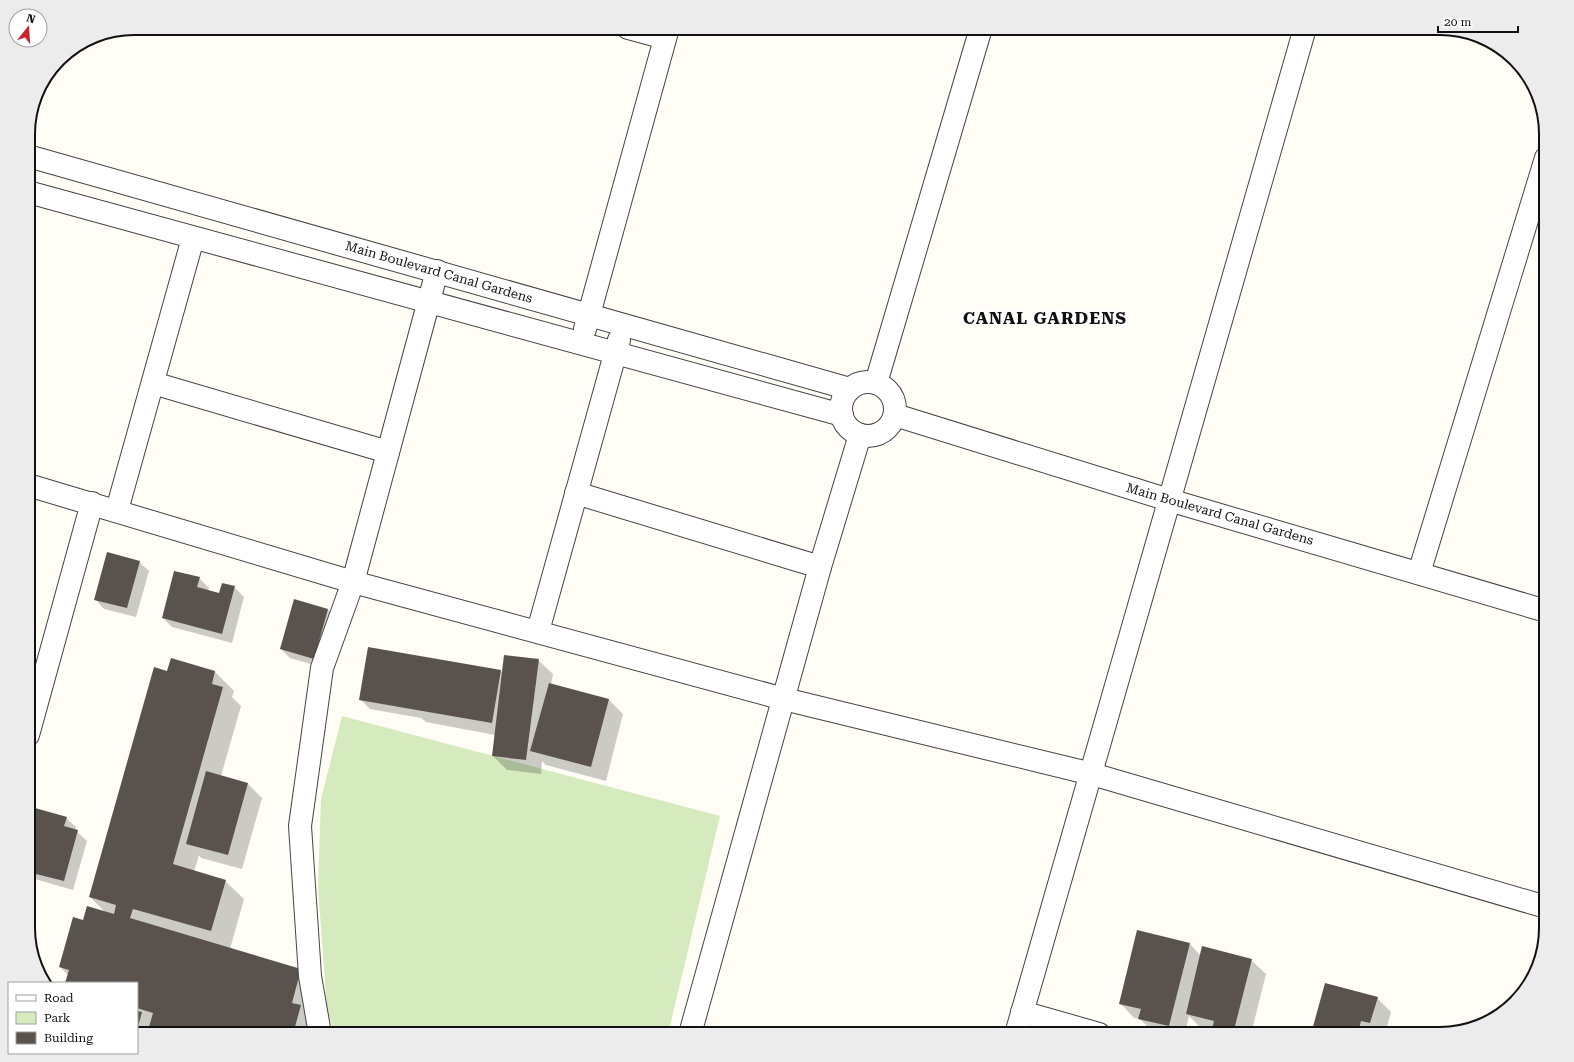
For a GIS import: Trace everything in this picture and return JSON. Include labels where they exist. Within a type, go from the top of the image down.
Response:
[{"type":"street","points":[[581,344],[665,35]]},
{"type":"street","points":[[876,383],[979,35]]},
{"type":"street","points":[[1018,1027],[1092,774],[1303,35]]},
{"type":"street","name":"Main Boulevard Canal Gardens","points":[[35,158],[850,389]]},
{"type":"street","points":[[1419,573],[1539,181]]},
{"type":"street","points":[[35,194],[842,415]]},
{"type":"street","points":[[116,510],[193,238]]},
{"type":"street","points":[[319,1027],[310,976],[300,826],[322,668],[353,582],[428,302],[438,272]]},
{"type":"street","points":[[538,631],[615,353],[624,326]]},
{"type":"street","points":[[862,382],[876,383],[885,388],[892,395],[895,404],[895,414],[886,429],[871,436],[860,435],[846,424],[842,415],[841,406],[844,397],[850,389],[862,382]]},
{"type":"street","points":[[153,383],[388,452]]},
{"type":"street","name":"Main Boulevard Canal Gardens","points":[[895,414],[1169,500],[1539,609]]},
{"type":"street","points":[[692,1027],[820,567],[860,435]]},
{"type":"street","points":[[35,487],[353,582],[784,699],[1092,774],[1539,905]]},
{"type":"street","points":[[576,493],[820,567]]},
{"type":"street","points":[[35,710],[92,503]]},
{"type":"street","points":[[1022,1012],[1074,1027]]},
{"type":"green space","points":[[342,716],[720,816],[670,1027],[333,1027],[327,1011],[318,886],[321,799]]},
{"type":"building","points":[[107,552],[140,561],[127,608],[94,600]]},
{"type":"building","points":[[174,571],[200,577],[197,587],[219,593],[222,583],[235,586],[222,634],[162,618]]},
{"type":"building","points":[[294,599],[328,609],[314,659],[280,649]]},
{"type":"building","points":[[368,647],[501,670],[492,723],[359,700]]},
{"type":"building","points":[[504,655],[539,659],[526,760],[492,756]]},
{"type":"building","points":[[171,658],[215,671],[212,684],[223,687],[173,864],[226,880],[211,931],[133,909],[130,918],[301,969],[292,1003],[301,1005],[295,1027],[149,1027],[153,1013],[138,1008],[138,982],[65,982],[69,970],[59,967],[73,917],[83,920],[87,906],[114,914],[116,905],[89,897],[154,667],[167,671]]},
{"type":"building","points":[[549,683],[609,699],[591,767],[530,751]]},
{"type":"building","points":[[206,771],[248,783],[228,855],[186,844]]},
{"type":"building","points":[[35,808],[67,817],[64,826],[78,830],[64,881],[35,874]]},
{"type":"building","points":[[1137,930],[1190,943],[1169,1026],[1138,1019],[1141,1009],[1119,1004]]},
{"type":"building","points":[[1202,946],[1252,959],[1235,1027],[1213,1027],[1214,1021],[1186,1014]]},
{"type":"building","points":[[1325,983],[1378,997],[1370,1023],[1361,1021],[1360,1027],[1313,1027]]},
{"type":"building","points":[[138,1011],[142,1012],[138,1026]]},
{"type":"district","name":"CANAL GARDENS","points":[[1045,318]]}]
